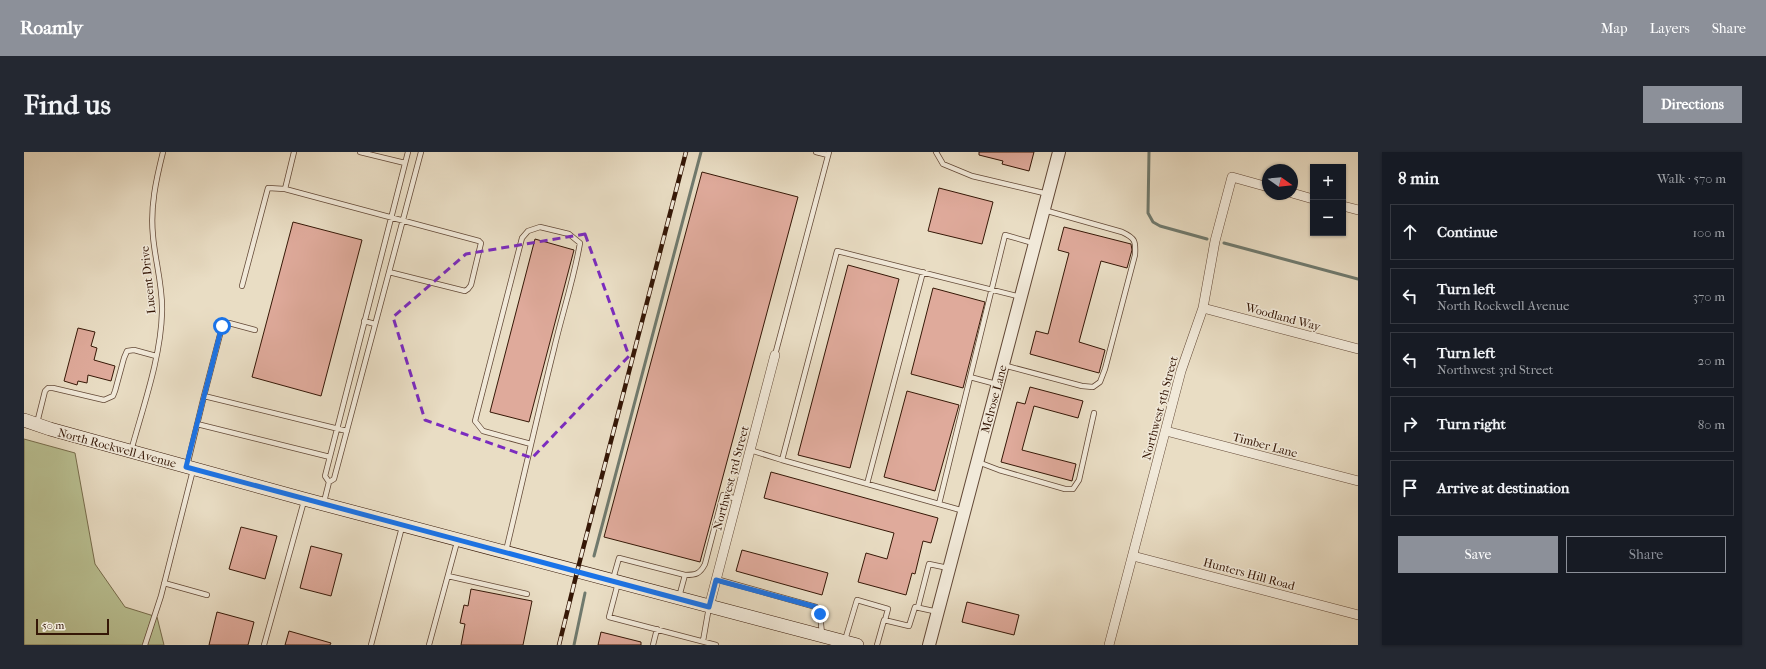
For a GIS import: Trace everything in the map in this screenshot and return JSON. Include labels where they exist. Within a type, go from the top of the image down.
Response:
[{"type":"main road","name":"North Rockwell Avenue","points":[[30,424],[828,640],[851,644]]},
{"type":"street","name":"Melrose Lane","points":[[929,645],[1059,152]]},
{"type":"street","name":"Northwest 5th Street","points":[[1109,645],[1182,371],[1202,308],[1215,241],[1232,177],[1262,185]]},
{"type":"street","points":[[1298,195],[1310,198]]},
{"type":"street","points":[[1346,207],[1358,210]]},
{"type":"street","name":"Woodland Way","points":[[1202,308],[1358,349]]},
{"type":"street","name":"Northwest 3rd Street","points":[[709,607],[775,355]]},
{"type":"street","name":"Timber Lane","points":[[1166,431],[1358,482]]},
{"type":"street","name":"Hunters Hill Road","points":[[1133,556],[1358,615]]},
{"type":"lane","name":"Lucent Drive","points":[[131,452],[161,334],[161,291],[153,237],[152,213],[156,180],[163,152]]},
{"type":"lane","points":[[285,189],[294,152]]},
{"type":"lane","points":[[360,152],[405,163]]},
{"type":"lane","points":[[329,482],[325,476],[408,152]]},
{"type":"lane","points":[[323,504],[329,482],[334,479],[420,152]]},
{"type":"lane","points":[[775,355],[828,154],[816,152]]},
{"type":"lane","points":[[936,152],[942,164],[972,176],[1048,194]]},
{"type":"lane","points":[[242,286],[268,188],[285,189],[479,241],[481,243],[471,285],[468,290],[465,291],[389,272]]},
{"type":"lane","points":[[1003,365],[1082,386],[1093,387],[1100,382],[1105,369],[1135,255],[1136,243],[1131,236],[1110,228],[1044,210]]},
{"type":"lane","points":[[506,553],[554,348],[576,267],[580,243],[569,234],[540,227],[528,231],[522,238],[475,421],[483,431],[531,444]]},
{"type":"lane","points":[[939,504],[1005,235],[1035,244]]},
{"type":"lane","points":[[782,460],[837,251],[1021,297]]},
{"type":"lane","points":[[867,484],[923,272]]},
{"type":"lane","points":[[364,322],[375,324]]},
{"type":"lane","points":[[145,645],[164,583],[190,468],[197,424],[222,326],[229,323],[255,330]]},
{"type":"lane","points":[[30,424],[45,391],[48,388],[104,400],[113,396],[127,351],[134,350],[156,356]]},
{"type":"lane","points":[[970,377],[998,384]]},
{"type":"lane","points":[[204,396],[347,431]]},
{"type":"lane","points":[[978,462],[1019,476],[1065,489],[1073,489],[1079,480],[1094,413]]},
{"type":"lane","points":[[197,424],[330,457]]},
{"type":"lane","points":[[750,450],[965,511]]},
{"type":"lane","points":[[716,645],[609,617],[619,558],[685,575],[696,575],[701,571],[705,564],[722,495],[737,499]]},
{"type":"lane","points":[[264,645],[304,499]]},
{"type":"lane","points":[[371,645],[403,525]]},
{"type":"lane","points":[[429,645],[457,540]]},
{"type":"lane","points":[[885,620],[909,626],[915,607],[918,607],[929,564],[949,569]]},
{"type":"lane","points":[[679,599],[685,575]]},
{"type":"lane","points":[[448,576],[527,594]]},
{"type":"lane","points":[[716,580],[816,607],[820,614],[828,640]]},
{"type":"lane","points":[[164,583],[207,595]]},
{"type":"lane","points":[[851,644],[857,600],[888,609],[877,645]]},
{"type":"lane","points":[[703,642],[709,607]]},
{"type":"lane","points":[[918,607],[938,612]]},
{"type":"lane","points":[[653,645],[657,630]]},
{"type":"highlighted area","points":[[585,234],[629,356],[532,458],[425,420],[393,317],[466,254]]},
{"type":"green space","points":[[24,439],[75,453],[95,564],[125,607],[157,617],[164,645],[24,645]]},
{"type":"building","points":[[979,152],[1034,152],[1029,171],[1002,164],[1003,161],[979,155]]},
{"type":"building","points":[[702,172],[798,197],[700,562],[604,537]]},
{"type":"building","points":[[939,188],[993,202],[982,244],[928,231]]},
{"type":"building","points":[[293,222],[362,240],[321,396],[252,377]]},
{"type":"building","points":[[1064,227],[1131,244],[1132,250],[1127,268],[1101,261],[1079,342],[1105,350],[1099,373],[1030,354],[1036,331],[1048,334],[1069,253],[1058,250]]},
{"type":"building","points":[[535,239],[574,250],[529,422],[490,412]]},
{"type":"building","points":[[848,265],[899,279],[850,468],[798,455]]},
{"type":"building","points":[[933,288],[985,302],[963,388],[911,374]]},
{"type":"building","points":[[78,328],[95,332],[91,346],[97,348],[94,360],[115,366],[111,381],[88,375],[87,383],[78,381],[77,385],[64,381]]},
{"type":"building","points":[[1030,387],[1083,401],[1078,418],[1034,406],[1022,450],[1076,464],[1072,481],[1001,462],[1017,402],[1025,404]]},
{"type":"building","points":[[907,391],[959,405],[935,491],[884,477]]},
{"type":"building","points":[[771,472],[938,518],[931,543],[923,541],[915,574],[912,573],[906,595],[858,582],[866,553],[887,559],[894,533],[764,498]]},
{"type":"building","points":[[241,527],[277,536],[265,579],[229,569]]},
{"type":"building","points":[[311,546],[342,554],[331,596],[300,588]]},
{"type":"building","points":[[742,550],[828,573],[822,595],[736,571]]},
{"type":"building","points":[[471,589],[532,601],[523,645],[461,645],[465,624],[460,623],[464,605],[468,606]]},
{"type":"building","points":[[967,602],[1019,615],[1014,635],[962,622]]},
{"type":"building","points":[[217,612],[254,622],[248,645],[209,645]]},
{"type":"building","points":[[289,631],[331,643],[330,645],[285,645]]},
{"type":"building","points":[[601,632],[641,642],[641,645],[598,645]]},
{"type":"waterway","points":[[594,556],[701,152]]},
{"type":"waterway","points":[[1149,152],[1148,213],[1153,222],[1160,226],[1207,239]]},
{"type":"waterway","points":[[1224,243],[1358,279]]},
{"type":"waterway","points":[[574,645],[585,593]]},
{"type":"railway","points":[[559,645],[686,152]]},
{"type":"route","points":[[222,326],[186,467],[709,607],[716,580],[816,607],[820,614]]}]
